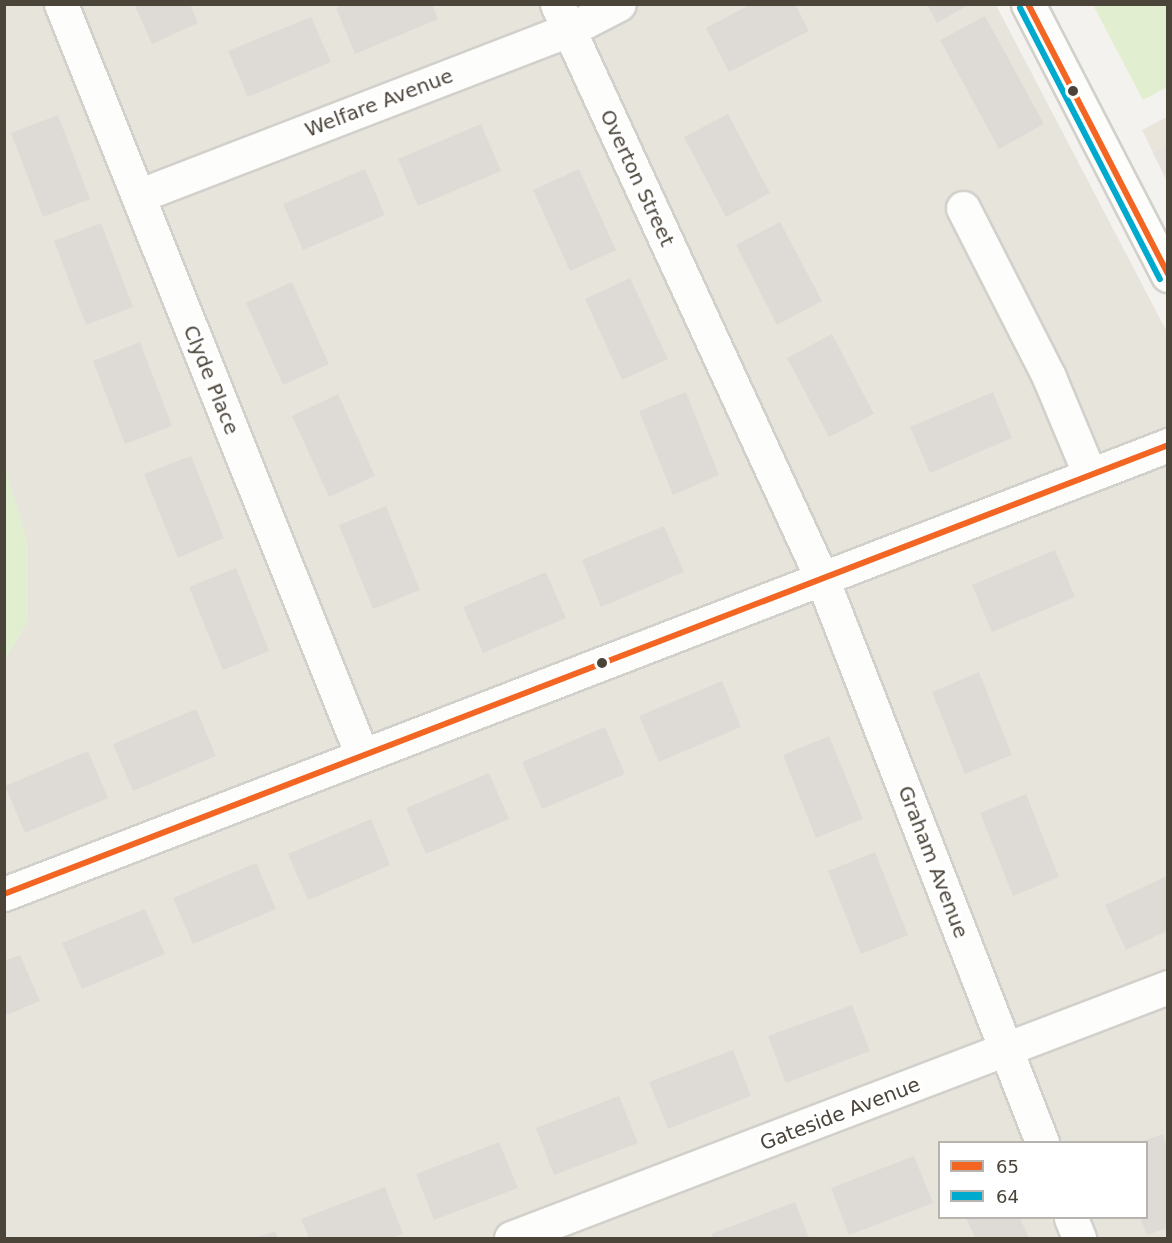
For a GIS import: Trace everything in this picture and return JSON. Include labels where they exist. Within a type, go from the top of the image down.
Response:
[{"type":"street","name":"Clyde Place","points":[[61,4],[362,755]]},
{"type":"street","name":"Welfare Avenue","points":[[138,196],[563,17],[619,4]]},
{"type":"street","points":[[1028,4],[1167,275]]},
{"type":"street","name":"Overton Street","points":[[563,17],[823,580]]},
{"type":"street","points":[[963,208],[1049,377],[1090,475]]},
{"type":"street","points":[[4,894],[823,580],[1167,445]]},
{"type":"street","name":"Graham Avenue","points":[[823,580],[1041,1141]]},
{"type":"street","name":"Gateside Avenue","points":[[511,1239],[1167,987]]},
{"type":"street","points":[[1071,1219],[1079,1239]]},
{"type":"shaded area","points":[[5,5],[996,5],[1167,332],[1167,1238],[5,1238]]},
{"type":"shaded area","points":[[1167,117],[1167,181],[1142,130]]},
{"type":"shaded area","points":[[1167,145],[1167,181],[1153,153]]},
{"type":"green space","points":[[1093,5],[1167,5],[1167,87],[1143,100]]},
{"type":"green space","points":[[5,468],[28,543],[28,622],[5,659]]},
{"type":"building","points":[[134,4],[190,4],[198,23],[152,44]]},
{"type":"building","points":[[343,4],[432,4],[438,19],[355,54],[336,8]]},
{"type":"building","points":[[751,4],[795,4],[809,31],[729,72],[706,28]]},
{"type":"building","points":[[927,4],[970,4],[937,23]]},
{"type":"building","points":[[985,16],[1044,124],[999,149],[940,40]]},
{"type":"building","points":[[311,17],[331,62],[248,97],[228,51]]},
{"type":"building","points":[[728,114],[770,193],[726,217],[684,137]]},
{"type":"building","points":[[58,115],[90,199],[43,217],[11,133]]},
{"type":"building","points":[[481,124],[501,171],[418,206],[398,159]]},
{"type":"building","points":[[365,169],[385,215],[303,250],[283,204]]},
{"type":"building","points":[[579,169],[616,250],[570,271],[533,190]]},
{"type":"building","points":[[780,222],[822,301],[777,325],[736,245]]},
{"type":"building","points":[[101,223],[133,307],[86,325],[54,241]]},
{"type":"building","points":[[630,278],[668,359],[622,380],[585,299]]},
{"type":"building","points":[[292,282],[329,364],[283,385],[246,303]]},
{"type":"building","points":[[832,334],[874,414],[829,437],[787,358]]},
{"type":"building","points":[[140,342],[172,426],[125,444],[93,361]]},
{"type":"building","points":[[686,392],[719,475],[673,495],[639,411]]},
{"type":"building","points":[[993,392],[1012,438],[930,473],[910,427]]},
{"type":"building","points":[[338,394],[375,476],[329,497],[292,416]]},
{"type":"building","points":[[191,456],[224,538],[178,558],[144,474]]},
{"type":"building","points":[[386,506],[420,590],[373,609],[339,525]]},
{"type":"building","points":[[664,526],[684,572],[601,607],[582,560]]},
{"type":"building","points":[[1055,550],[1075,597],[992,632],[972,585]]},
{"type":"building","points":[[236,568],[269,651],[223,670],[189,587]]},
{"type":"building","points":[[546,572],[566,618],[483,653],[463,607]]},
{"type":"building","points":[[979,672],[1012,755],[965,774],[932,692]]},
{"type":"building","points":[[722,681],[741,727],[659,762],[639,716]]},
{"type":"building","points":[[196,709],[216,756],[133,791],[113,744]]},
{"type":"building","points":[[605,727],[625,774],[542,809],[522,762]]},
{"type":"building","points":[[829,736],[863,819],[816,838],[783,755]]},
{"type":"building","points":[[88,751],[108,798],[25,833],[5,786]]},
{"type":"building","points":[[489,773],[509,819],[426,854],[406,808]]},
{"type":"building","points":[[1026,794],[1059,877],[1013,896],[980,813]]},
{"type":"building","points":[[371,819],[390,865],[308,900],[288,854]]},
{"type":"building","points":[[875,852],[908,935],[861,954],[828,871]]},
{"type":"building","points":[[256,863],[276,909],[193,944],[173,898]]},
{"type":"building","points":[[1167,876],[1167,931],[1126,950],[1105,905]]},
{"type":"building","points":[[145,909],[165,954],[82,989],[62,943]]},
{"type":"building","points":[[20,955],[40,1001],[4,1016],[4,961]]},
{"type":"building","points":[[852,1005],[870,1051],[786,1083],[768,1036]]},
{"type":"building","points":[[733,1050],[751,1096],[668,1129],[649,1082]]},
{"type":"building","points":[[619,1096],[638,1143],[554,1175],[536,1128]]},
{"type":"building","points":[[1163,1134],[1167,1147],[1167,1228],[1147,1235],[1140,1219],[1148,1219],[1148,1141],[1143,1141]]},
{"type":"building","points":[[499,1142],[518,1188],[434,1220],[416,1174]]},
{"type":"building","points":[[914,1156],[933,1203],[849,1235],[831,1188]]},
{"type":"building","points":[[385,1187],[403,1234],[390,1238],[309,1238],[301,1219]]},
{"type":"building","points":[[795,1202],[809,1238],[713,1238],[711,1234]]},
{"type":"building","points":[[966,1219],[1020,1219],[1029,1238],[975,1238]]},
{"type":"building","points":[[275,1231],[278,1238],[256,1238]]},
{"type":"transit line","name":"65","points":[[1028,4],[1168,274]]},
{"type":"transit line","name":"64","points":[[1020,8],[1160,279]]},
{"type":"transit line","name":"65","points":[[4,894],[1168,445]]}]
